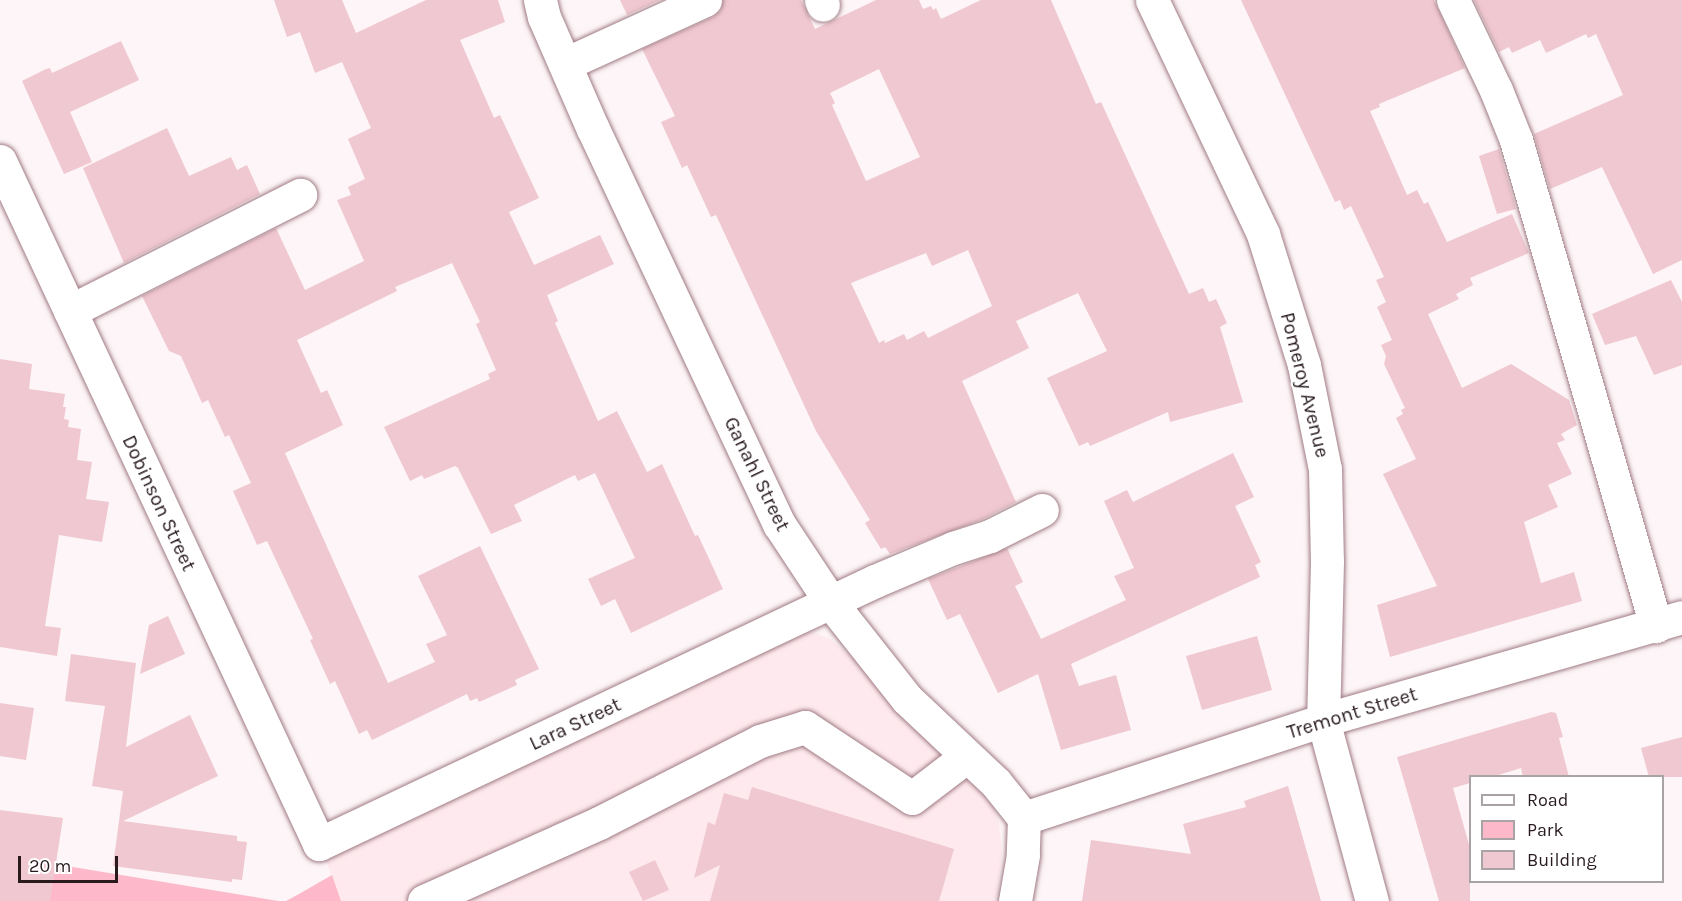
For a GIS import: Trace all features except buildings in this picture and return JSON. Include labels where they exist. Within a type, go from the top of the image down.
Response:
[{"type":"street","name":"Ganahl Street","points":[[540,0],[593,129],[779,524],[832,604],[907,699],[996,783],[1024,818]]},
{"type":"street","points":[[565,64],[705,0]]},
{"type":"street","name":"Pomeroy Avenue","points":[[1152,0],[1263,234],[1304,365],[1325,469],[1327,561],[1323,720],[1372,901]]},
{"type":"street","points":[[1453,0],[1496,90],[1516,140],[1669,621]]},
{"type":"street","name":"Dobinson Street","points":[[0,161],[319,844]]},
{"type":"street","points":[[70,311],[300,195]]},
{"type":"street","name":"Lara Street","points":[[319,844],[832,604],[875,581],[954,548],[990,537],[1042,510]]},
{"type":"street","name":"Tremont Street","points":[[1024,818],[1323,720],[1669,621]]},
{"type":"street","points":[[424,901],[599,823],[760,741],[806,727],[912,798],[967,756]]},
{"type":"street","points":[[1015,901],[1023,855],[1024,818]]},
{"type":"shaded area","points":[[812,632],[830,639],[856,660],[990,799],[999,823],[1002,856],[996,901],[341,901],[323,853],[791,635]]},
{"type":"green space","points":[[0,855],[278,901],[0,901]]},
{"type":"green space","points":[[332,875],[341,901],[286,901],[299,894]]}]
